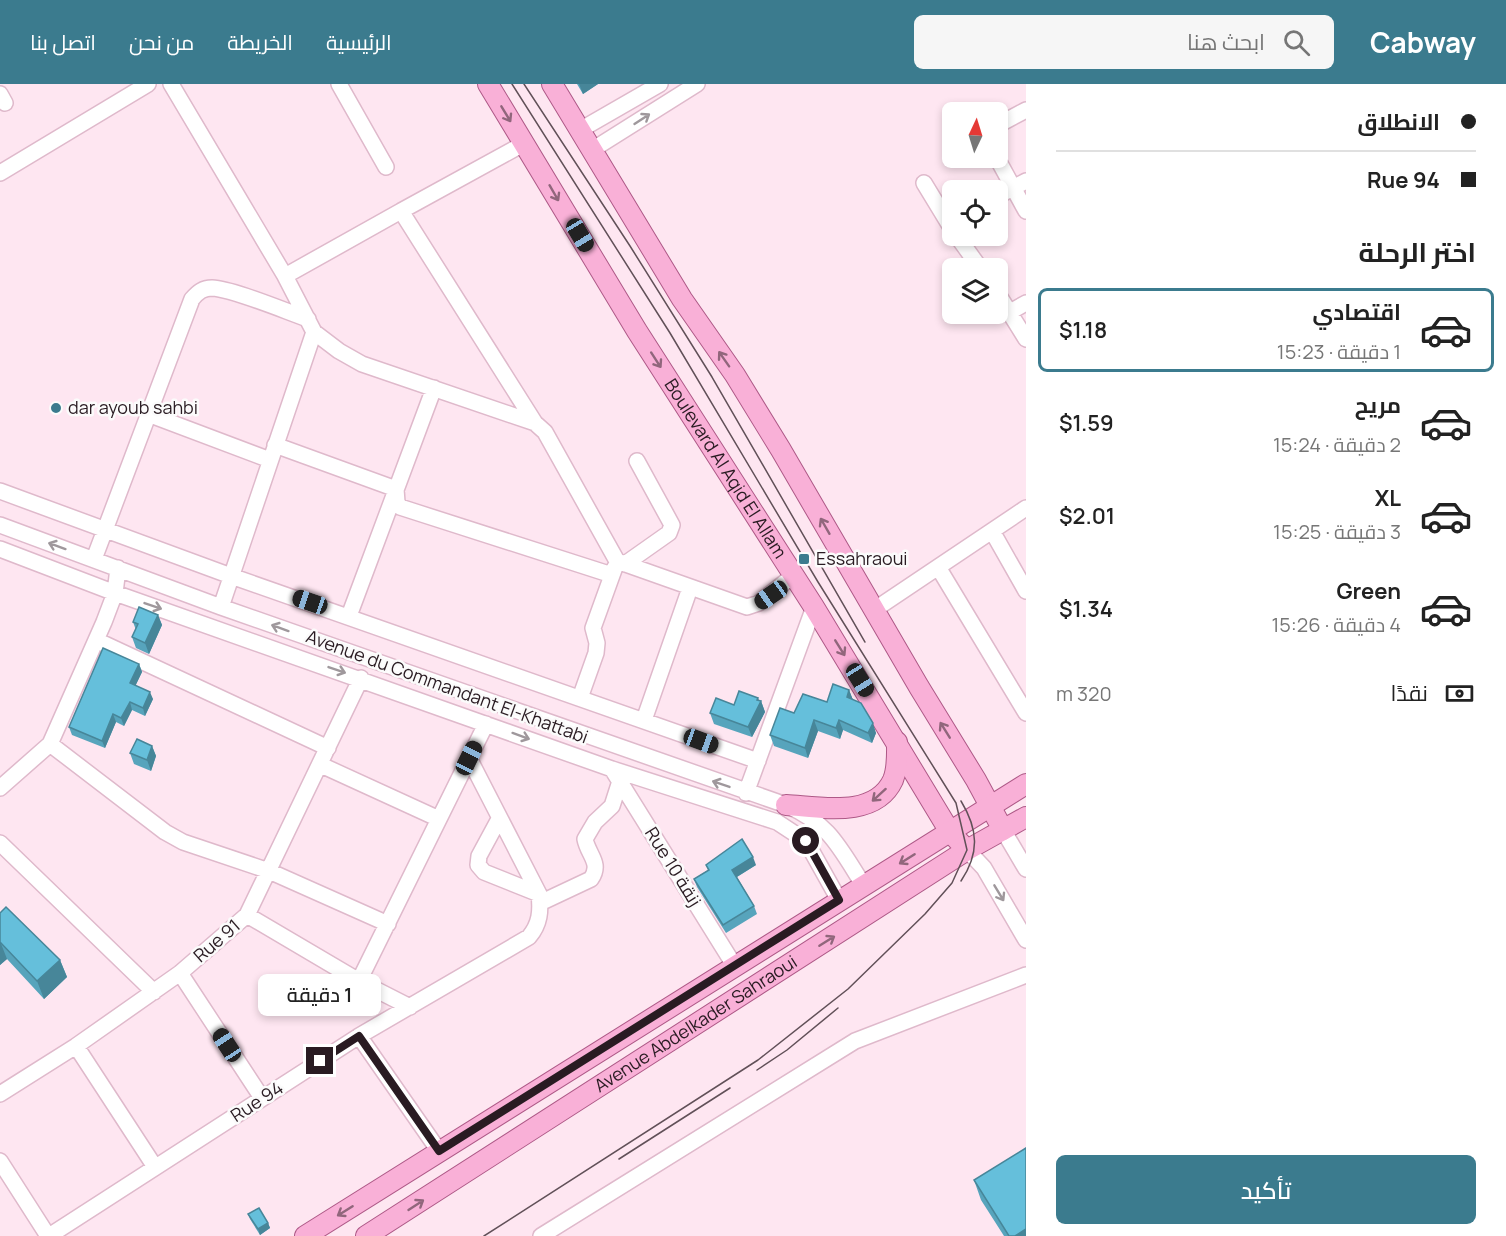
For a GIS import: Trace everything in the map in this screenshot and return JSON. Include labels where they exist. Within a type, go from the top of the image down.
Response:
[{"type":"main road","name":"Boulevard Al Aqid El Allam","points":[[488,84],[637,331],[814,607],[950,832],[967,850]]},
{"type":"main road","points":[[552,84],[682,299],[762,419],[990,804],[1003,830]]},
{"type":"main road","points":[[786,805],[848,807],[866,804],[877,799],[892,781],[896,769],[897,742]]},
{"type":"main road","name":"Avenue Abdelkader Sahraoui","points":[[305,1236],[734,965],[950,832],[990,804],[1026,784]]},
{"type":"main road","name":"Avenue Abdelkader Sahraoui","points":[[366,1236],[967,850],[1026,817]]},
{"type":"street","points":[[0,174],[148,84]]},
{"type":"street","points":[[171,84],[285,276],[311,326],[221,607]]},
{"type":"street","points":[[339,84],[386,167]]},
{"type":"street","points":[[580,130],[660,84]]},
{"type":"street","points":[[592,150],[697,84]]},
{"type":"street","points":[[1008,120],[1026,110]]},
{"type":"street","points":[[285,276],[525,143]]},
{"type":"street","points":[[1006,168],[1020,184],[1026,211]]},
{"type":"street","points":[[924,183],[942,211]]},
{"type":"street","points":[[401,211],[534,423],[545,432],[618,567]]},
{"type":"street","points":[[94,559],[192,299],[197,292],[204,289],[220,290],[311,326],[339,351],[362,364],[534,423]]},
{"type":"street","points":[[1010,312],[1026,303]]},
{"type":"street","points":[[1008,309],[1026,339]]},
{"type":"street","points":[[349,616],[434,388]]},
{"type":"street","points":[[148,414],[396,489]]},
{"type":"street","points":[[580,698],[596,653],[597,643],[593,628],[618,567],[669,533],[672,525],[637,461]]},
{"type":"street","points":[[396,489],[397,502],[400,507],[618,567],[747,607],[759,603],[794,575]]},
{"type":"street","points":[[0,491],[231,576],[758,761]]},
{"type":"street","points":[[874,610],[1026,508]]},
{"type":"street","name":"Avenue du Commandant El-Khattabi","points":[[0,525],[221,607],[746,793],[786,805],[807,814],[825,828],[864,886]]},
{"type":"street","points":[[992,531],[1026,591]]},
{"type":"street","name":"Avenue du Commandant El-Khattabi","points":[[0,549],[116,593],[361,678],[616,775],[777,822],[796,833],[813,851],[839,900]]},
{"type":"street","points":[[938,567],[1024,704]]},
{"type":"street","points":[[0,788],[50,744],[116,593],[118,568]]},
{"type":"street","points":[[644,720],[690,588]]},
{"type":"street","points":[[746,793],[814,607]]},
{"type":"street","points":[[96,640],[328,748]]},
{"type":"street","name":"Rue 91","points":[[0,1094],[76,1046],[154,992],[180,973],[247,915],[361,678]]},
{"type":"street","points":[[359,981],[486,724]]},
{"type":"street","points":[[50,744],[174,837],[268,871],[388,924]]},
{"type":"street","points":[[469,758],[540,899]]},
{"type":"street","points":[[321,765],[439,819]]},
{"type":"street","points":[[498,819],[479,856],[478,866],[483,872],[540,899],[591,879],[596,872],[596,862],[585,839],[586,832],[612,806],[616,775]]},
{"type":"street","name":"Rue 10 زنقة","points":[[616,775],[734,965]]},
{"type":"street","points":[[1003,830],[1026,869]]},
{"type":"street","points":[[0,843],[154,992]]},
{"type":"street","points":[[967,850],[984,868],[1026,940]]},
{"type":"street","name":"Rue 94","points":[[49,1236],[359,1036],[528,937],[536,928],[540,917],[540,899]]},
{"type":"street","points":[[247,915],[359,981],[410,1007]]},
{"type":"street","points":[[180,973],[262,1098]]},
{"type":"street","points":[[542,1236],[855,1041],[1026,975]]},
{"type":"street","points":[[359,1036],[439,1151]]},
{"type":"street","points":[[76,1046],[155,1167]]},
{"type":"street","points":[[0,1161],[49,1236]]},
{"type":"building","points":[[139,607],[158,615],[145,643],[132,637],[138,624],[133,622]]},
{"type":"building","points":[[103,648],[139,664],[130,683],[150,692],[143,708],[130,702],[121,718],[113,714],[102,741],[69,727]]},
{"type":"building","points":[[833,684],[849,690],[847,697],[861,703],[873,723],[868,733],[839,720],[836,728],[814,720],[805,748],[770,735],[780,708],[794,713],[803,694],[827,702]]},
{"type":"building","points":[[739,691],[761,701],[748,727],[710,713],[716,698],[734,705]]},
{"type":"building","points":[[137,739],[152,746],[147,760],[130,753]]},
{"type":"building","points":[[742,839],[753,857],[732,870],[754,906],[723,925],[694,879],[709,870],[706,865]]},
{"type":"building","points":[[6,907],[60,960],[37,981],[0,942],[0,913]]},
{"type":"building","points":[[1026,1148],[1026,1229],[1015,1236],[1009,1236],[974,1180]]},
{"type":"building","points":[[259,1208],[268,1223],[258,1229],[248,1214]]},
{"type":"tram line","points":[[484,1236],[758,1060],[848,989],[925,914],[952,883],[967,850],[956,803],[818,582],[670,333],[512,84]]},
{"type":"tram line","points":[[524,84],[712,377],[865,642]]},
{"type":"tram line","points":[[961,801],[971,821],[974,841],[971,861],[961,881]]},
{"type":"tram line","points":[[757,1070],[787,1050],[838,1008]]},
{"type":"tram line","points":[[619,1159],[730,1088]]},
{"type":"place","name":"dar ayoub sahbi","points":[[56,408]]},
{"type":"place","name":"Essahraoui","points":[[804,559]]},
{"type":"route","points":[[320,1061],[359,1036],[439,1151],[839,900],[806,841]]}]
